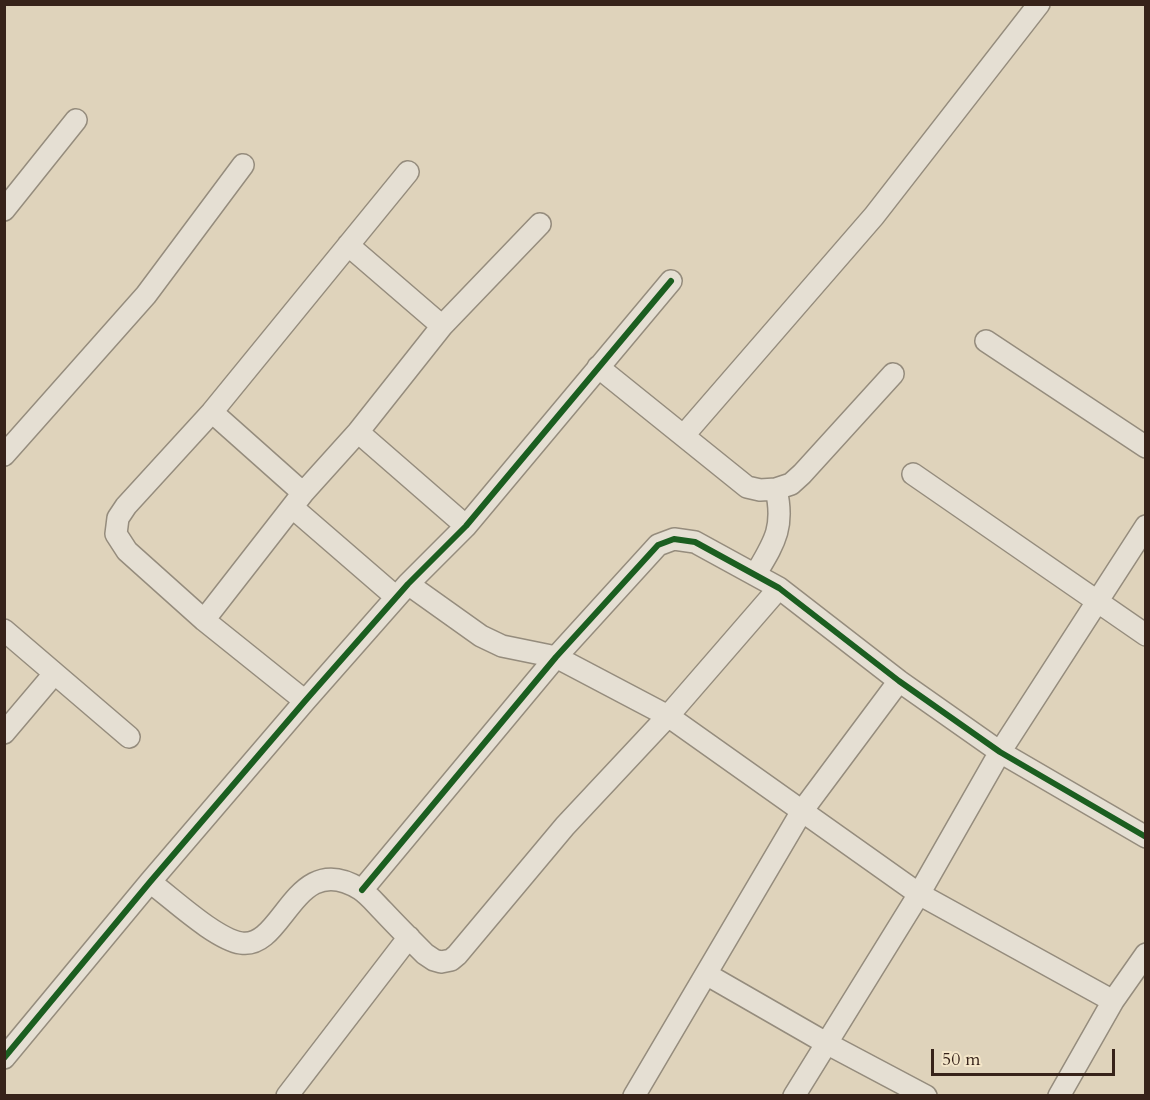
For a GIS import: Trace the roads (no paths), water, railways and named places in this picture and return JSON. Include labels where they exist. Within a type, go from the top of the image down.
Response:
[{"type":"street","points":[[684,435],[874,216],[1040,4]]},
{"type":"street","points":[[4,210],[76,120]]},
{"type":"street","points":[[4,455],[146,295],[243,165]]},
{"type":"street","points":[[305,701],[204,620],[127,551],[116,534],[118,518],[126,506],[212,412],[408,172]]},
{"type":"street","points":[[204,620],[298,500],[358,432],[441,326],[540,224]]},
{"type":"street","points":[[348,245],[441,326]]},
{"type":"street","points":[[4,1058],[150,882],[305,701],[402,591],[466,526],[671,281]]},
{"type":"street","points":[[986,341],[1146,447]]},
{"type":"street","points":[[598,367],[747,487],[760,490],[776,489],[791,484],[893,374]]},
{"type":"street","points":[[212,412],[298,500],[402,591],[502,646],[556,657],[669,716],[919,894],[1113,1001]]},
{"type":"street","points":[[358,432],[466,526]]},
{"type":"street","points":[[913,474],[1146,635]]},
{"type":"street","points":[[755,575],[775,541],[780,507],[776,489]]},
{"type":"street","points":[[794,1095],[919,894],[1000,752],[1146,526]]},
{"type":"street","points":[[362,890],[556,657],[658,545],[674,539],[695,542],[779,588],[899,681],[1000,752],[1146,837]]},
{"type":"street","points":[[150,882],[210,928],[242,944],[256,940],[271,928],[304,890],[331,879],[343,880],[362,890],[434,960],[441,962],[451,960],[565,826],[669,716],[779,588]]},
{"type":"street","points":[[4,630],[129,737]]},
{"type":"street","points":[[4,733],[54,674]]},
{"type":"street","points":[[634,1095],[802,811],[899,681]]},
{"type":"street","points":[[287,1095],[409,937]]},
{"type":"street","points":[[1059,1095],[1113,1001],[1146,954]]},
{"type":"street","points":[[706,974],[826,1043],[926,1095]]}]
